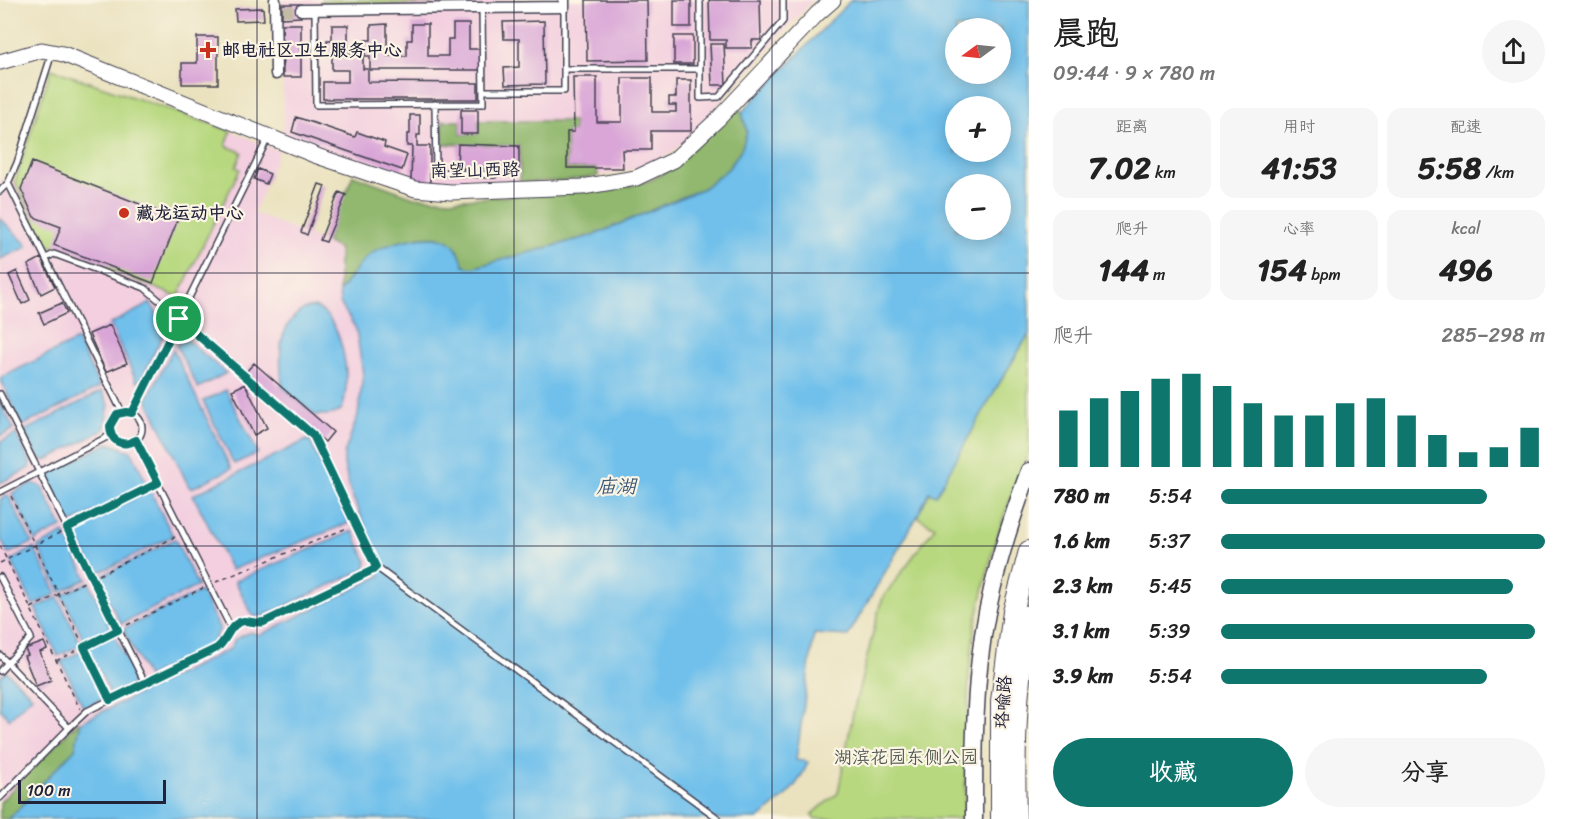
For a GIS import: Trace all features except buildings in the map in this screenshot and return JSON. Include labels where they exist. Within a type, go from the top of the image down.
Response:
[{"type":"highway","name":"珞喻路","points":[[1001,819],[1001,701],[1013,612],[1029,551]]},
{"type":"highway","name":"珞喻路","points":[[1016,819],[1019,795],[1017,704],[1029,615]]},
{"type":"main road","points":[[974,819],[975,713],[980,656],[990,599],[1029,471]]},
{"type":"street","name":"南望山西路","points":[[0,62],[36,51],[52,51],[80,60],[317,156],[426,191],[582,187],[625,181],[662,167],[685,152],[817,14],[834,0]]},
{"type":"street","points":[[301,10],[315,5],[482,8],[564,4]]},
{"type":"street","points":[[276,74],[278,7]]},
{"type":"lane","points":[[700,0],[700,98],[718,97],[783,21],[783,0]]},
{"type":"lane","points":[[483,91],[564,91],[564,4]]},
{"type":"lane","points":[[315,5],[316,105],[483,104],[482,8]]},
{"type":"lane","points":[[0,191],[8,183],[17,164],[52,51]]},
{"type":"lane","points":[[564,69],[700,69]]},
{"type":"lane","points":[[435,104],[436,172],[494,175]]},
{"type":"lane","points":[[132,413],[269,136]]},
{"type":"lane","points":[[8,183],[122,412]]},
{"type":"lane","points":[[46,258],[54,254],[145,288],[313,435],[376,567],[719,819]]},
{"type":"lane","points":[[0,394],[145,683]]},
{"type":"lane","points":[[122,412],[132,413],[140,421],[140,436],[127,444],[122,444],[111,435],[111,421],[122,412]]},
{"type":"lane","points":[[0,492],[111,435]]},
{"type":"lane","points":[[136,440],[231,628]]},
{"type":"lane","points":[[0,798],[83,715],[217,648],[225,640],[231,628],[244,621],[254,624],[264,622],[376,567]]},
{"type":"lane","points":[[0,577],[31,638],[0,671]]},
{"type":"lane","points":[[0,655],[69,728]]},
{"type":"path","points":[[0,563],[158,483]]},
{"type":"path","points":[[7,488],[110,700]]},
{"type":"path","points":[[56,661],[209,585],[356,525]]},
{"type":"path","points":[[30,608],[183,533]]},
{"type":"path","points":[[0,546],[83,715]]},
{"type":"shaded area","points":[[282,0],[813,0],[699,126],[670,154],[645,166],[611,174],[561,181],[479,183],[411,182],[283,137]]},
{"type":"shaded area","points":[[51,69],[231,131],[279,151],[254,213],[339,248],[370,299],[396,568],[51,819],[0,819],[0,181],[3,178],[15,181]]},
{"type":"green space","points":[[322,0],[431,0],[431,4],[322,5]]},
{"type":"green space","name":"藏龙运动中心","points":[[51,69],[231,131],[226,146],[242,152],[236,167],[240,169],[178,297],[45,244],[15,182]]},
{"type":"green space","points":[[735,106],[742,112],[747,132],[742,148],[729,168],[704,188],[594,235],[472,268],[464,266],[453,245],[441,238],[425,237],[404,241],[369,255],[339,292],[339,249],[326,242],[353,175],[414,197],[450,200],[622,188],[652,180],[675,166]]},
{"type":"green space","points":[[443,121],[461,121],[461,134],[478,134],[478,121],[574,121],[574,132],[567,132],[567,168],[597,168],[598,176],[563,181],[520,182],[519,146],[443,144]]},
{"type":"green space","name":"湖滨花园东侧公园","points":[[1029,334],[1029,451],[993,550],[975,625],[969,674],[964,819],[814,819],[812,814],[838,793],[853,713],[880,605],[884,596],[935,527],[917,517],[930,492],[936,494]]},
{"type":"green space","points":[[78,722],[81,722],[75,749],[9,819],[0,819],[0,802]]},
{"type":"water","name":"庙湖","points":[[851,0],[1029,0],[1029,334],[936,495],[929,492],[848,636],[814,634],[796,760],[808,762],[799,780],[788,794],[758,819],[9,819],[75,749],[81,722],[230,649],[235,639],[250,632],[260,635],[380,576],[381,563],[350,491],[344,464],[344,454],[358,415],[363,374],[356,329],[340,303],[339,292],[369,255],[396,242],[433,237],[450,242],[457,250],[464,266],[472,268],[594,235],[704,188],[729,168],[742,148],[747,132],[742,112]]},
{"type":"water","points":[[0,218],[27,247],[0,259]]},
{"type":"water","points":[[151,303],[165,331],[140,382],[137,382],[110,324]]},
{"type":"water","points":[[315,307],[332,322],[342,346],[346,373],[343,405],[340,411],[330,415],[315,415],[282,387],[280,350],[284,333],[299,312]]},
{"type":"water","points":[[186,339],[226,373],[198,388],[176,345]]},
{"type":"water","points":[[77,340],[100,387],[22,426],[0,378]]},
{"type":"water","points":[[173,349],[231,469],[192,488],[189,487],[147,399]]},
{"type":"water","points":[[226,390],[258,453],[234,464],[203,401]]},
{"type":"water","points":[[102,391],[109,405],[104,430],[45,461],[38,457],[24,431]]},
{"type":"water","points":[[0,402],[14,429],[0,436]]},
{"type":"water","points":[[16,434],[30,462],[30,468],[0,483],[0,442]]},
{"type":"water","points":[[309,439],[349,523],[231,570],[193,495]]},
{"type":"water","points":[[108,443],[131,451],[148,485],[70,524],[49,480],[52,472]]},
{"type":"water","points":[[32,483],[41,486],[62,527],[35,541],[12,493]]},
{"type":"water","points":[[150,490],[173,536],[96,574],[73,529]]},
{"type":"water","points":[[8,495],[32,543],[8,554],[0,537],[0,499]]},
{"type":"water","points":[[353,531],[367,562],[365,569],[261,617],[253,616],[235,581]]},
{"type":"water","points":[[64,533],[87,579],[60,592],[38,547]]},
{"type":"water","points":[[175,539],[198,586],[121,624],[97,578]]},
{"type":"water","points":[[34,548],[57,594],[33,605],[11,560]]},
{"type":"water","points":[[89,582],[111,629],[85,642],[62,595]]},
{"type":"water","points":[[201,591],[220,629],[212,644],[147,677],[123,629]]},
{"type":"water","points":[[58,597],[81,645],[58,656],[35,608]]},
{"type":"water","points":[[114,634],[137,682],[111,695],[87,647]]},
{"type":"water","points":[[84,650],[107,697],[84,708],[61,661]]},
{"type":"water","points":[[6,671],[32,696],[9,719],[0,709],[0,677]]},
{"type":"tunnel","points":[[283,11],[301,10]]},
{"type":"place","name":"邮电社区卫生服务中心","points":[[208,50]]},
{"type":"place","name":"藏龙运动中心","points":[[124,213]]},
{"type":"route","points":[[179,319],[313,435],[376,567],[264,622],[254,624],[244,621],[231,628],[228,637],[217,648],[110,700],[84,647],[118,630],[67,528],[158,483],[136,440],[127,444],[118,442],[111,435],[110,426],[117,414],[132,413],[179,319]]}]
